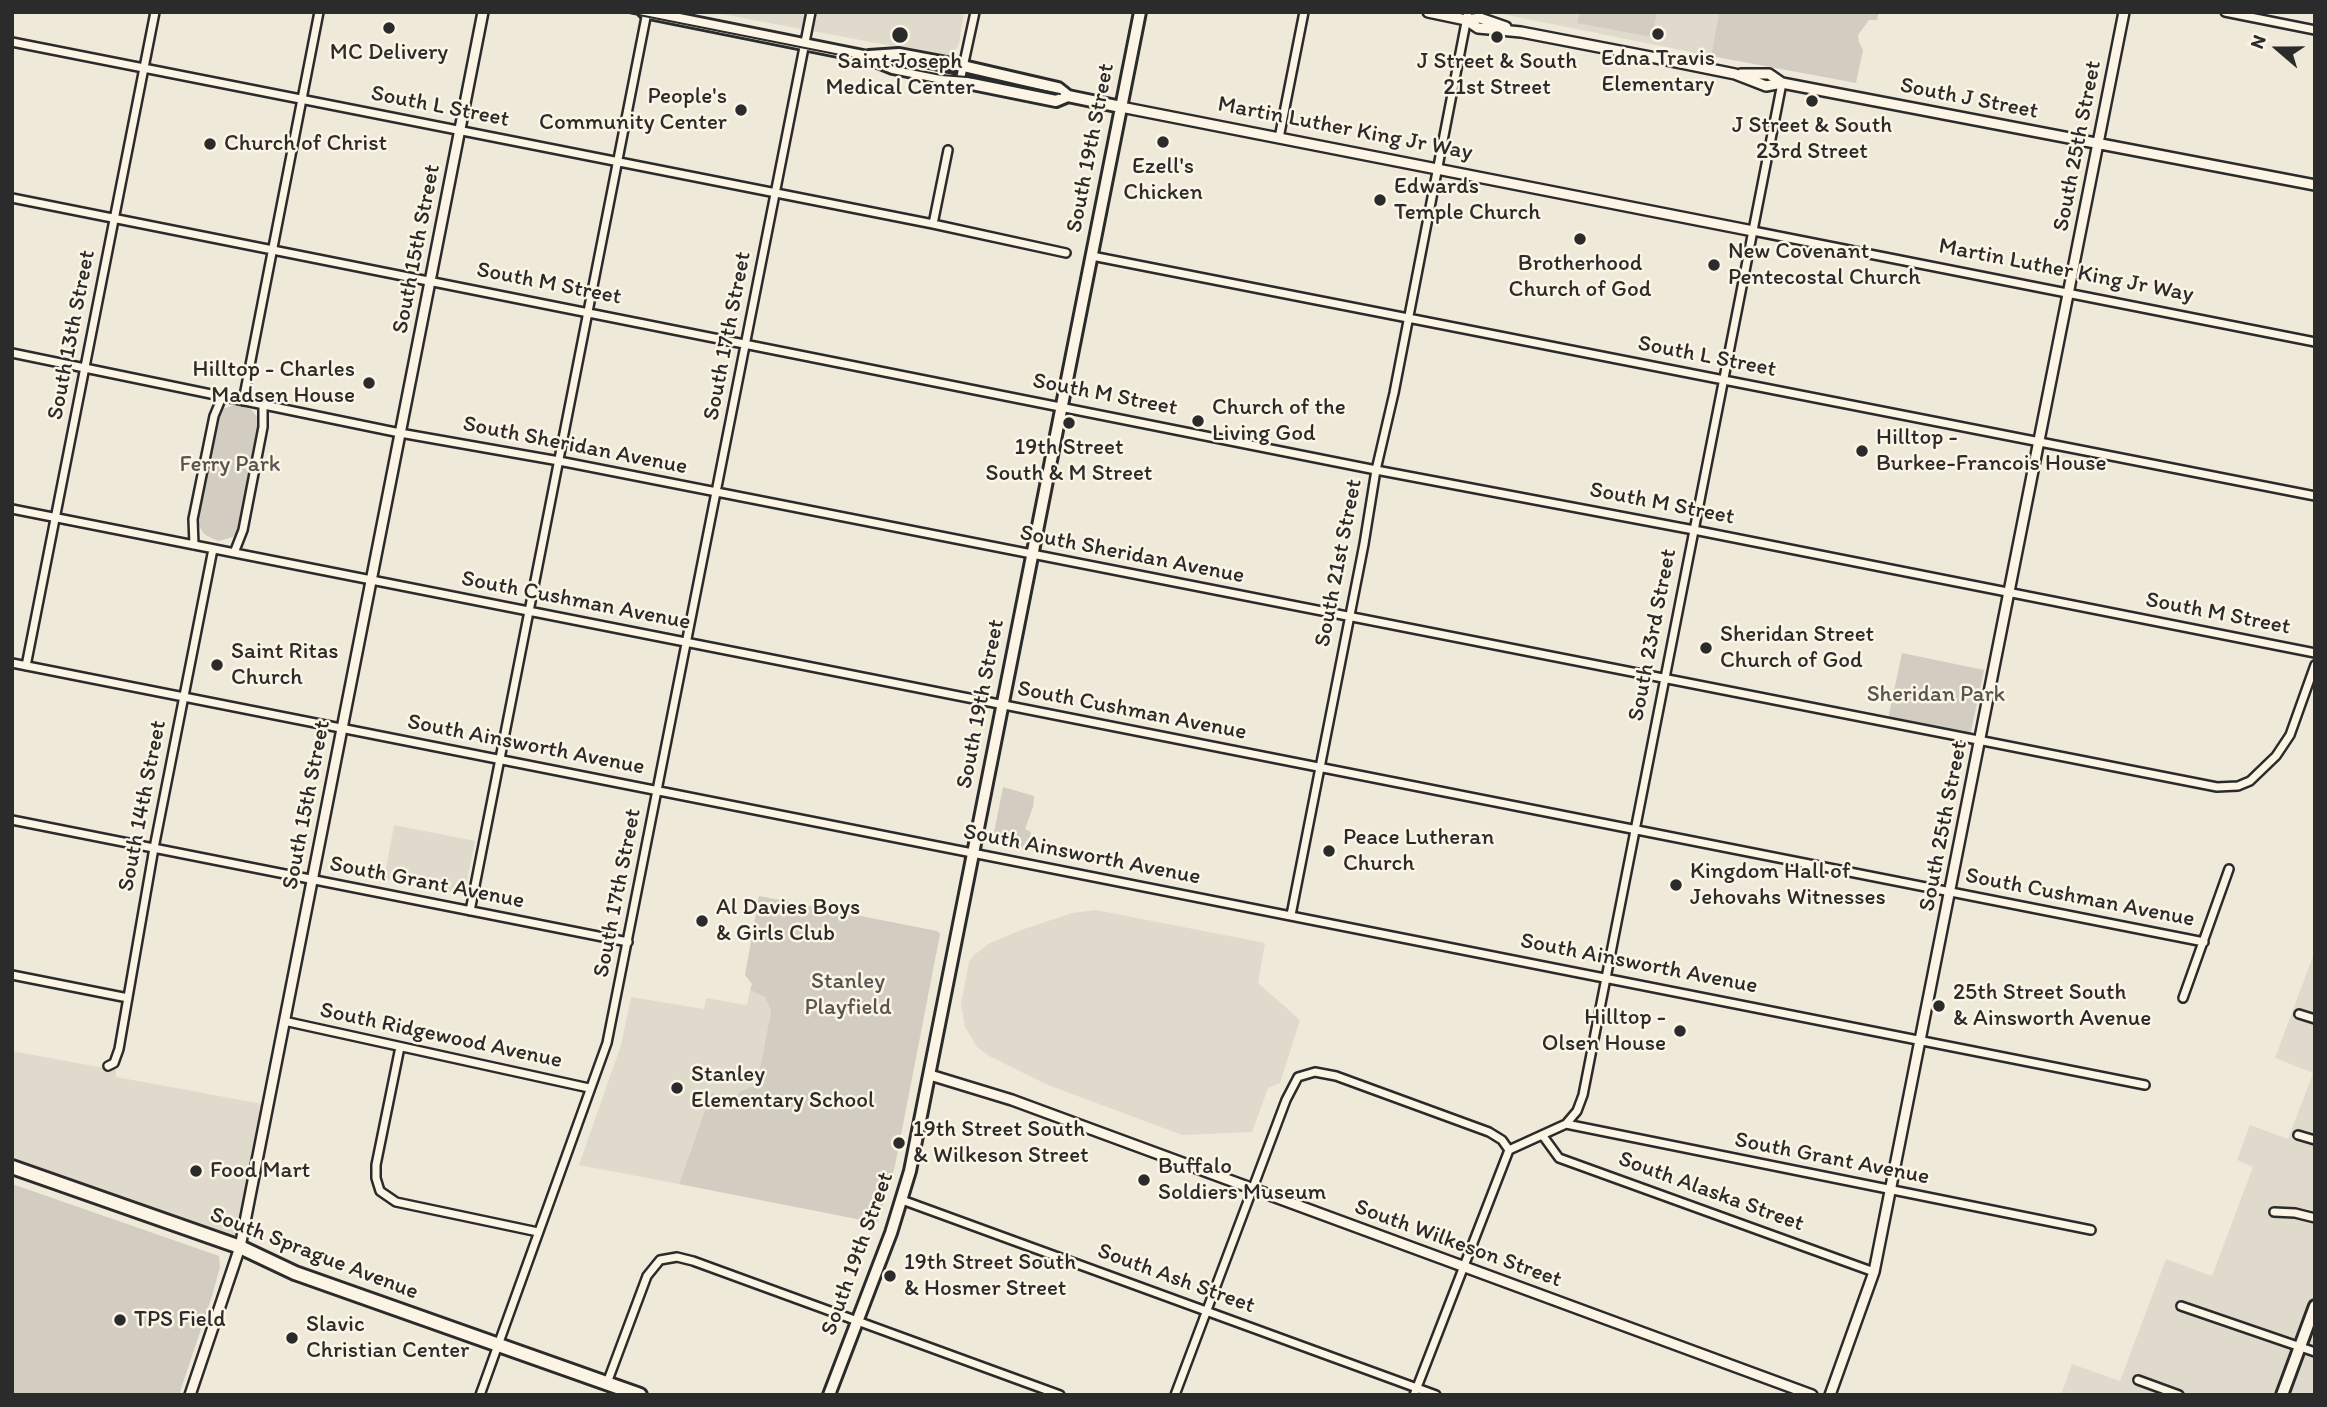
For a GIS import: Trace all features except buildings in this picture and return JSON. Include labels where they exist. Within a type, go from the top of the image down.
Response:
[{"type":"main road","name":"Martin Luther King Jr Way","points":[[646,12],[863,56],[893,68],[1056,101],[1068,96]]},
{"type":"main road","name":"South 19th Street","points":[[829,1395],[902,1200],[930,1075],[1140,12]]},
{"type":"main road","name":"Martin Luther King Jr Way","points":[[863,56],[899,54],[963,66],[1058,88],[1068,96],[1121,107]]},
{"type":"main road","name":"South Sprague Avenue","points":[[12,1167],[240,1247],[285,1269],[640,1395]]},
{"type":"main road","points":[[2283,1395],[2315,1306]]},
{"type":"street","name":"South 13th Street","points":[[26,666],[155,12]]},
{"type":"street","points":[[243,401],[319,12]]},
{"type":"street","name":"South 15th Street","points":[[190,1395],[240,1247],[483,12]]},
{"type":"street","points":[[470,911],[646,12]]},
{"type":"street","name":"South 17th Street","points":[[480,1395],[607,1043],[811,12]]},
{"type":"street","points":[[960,81],[975,12]]},
{"type":"street","points":[[1279,138],[1304,12]]},
{"type":"street","name":"South J Street","points":[[1428,12],[1467,16],[1478,28],[1521,32],[1735,74],[1766,86],[1782,83],[2315,185]]},
{"type":"street","name":"South 25th Street","points":[[1830,1395],[1874,1272],[2124,12]]},
{"type":"street","points":[[2225,12],[2315,30]]},
{"type":"street","name":"South 21st Street","points":[[1291,915],[1467,16]]},
{"type":"street","name":"South L Street","points":[[12,43],[933,224],[1066,253]]},
{"type":"street","name":"South 23rd Street","points":[[1566,1124],[1577,1111],[1583,1095],[1782,83]]},
{"type":"street","name":"Martin Luther King Jr Way","points":[[1121,107],[2315,342]]},
{"type":"street","points":[[933,224],[948,150]]},
{"type":"street","name":"South M Street","points":[[12,198],[1376,470],[2315,653]]},
{"type":"street","name":"South L Street","points":[[1092,256],[2315,496]]},
{"type":"street","name":"South Sheridan Avenue","points":[[12,353],[400,433],[559,461],[2224,788],[2244,784],[2268,766],[2283,746],[2315,665]]},
{"type":"street","points":[[194,545],[193,521],[214,416],[222,397]]},
{"type":"street","points":[[234,553],[243,530],[263,427],[263,405]]},
{"type":"street","name":"South Cushman Avenue","points":[[12,509],[2204,942]]},
{"type":"street","name":"South 14th Street","points":[[108,1066],[114,1063],[117,1054],[154,848],[213,549]]},
{"type":"street","name":"South Ainsworth Avenue","points":[[12,663],[2145,1085]]},
{"type":"street","name":"South Grant Avenue","points":[[12,820],[628,942]]},
{"type":"street","points":[[2183,998],[2229,869]]},
{"type":"street","points":[[12,975],[128,998]]},
{"type":"street","points":[[2300,1014],[2315,1019]]},
{"type":"street","name":"South Ridgewood Avenue","points":[[284,1021],[589,1088]]},
{"type":"street","points":[[400,1047],[376,1165],[380,1191],[390,1199],[406,1205],[538,1232]]},
{"type":"street","points":[[1175,1395],[1292,1085],[1302,1074],[1315,1072],[1336,1076],[1489,1132],[1502,1140],[1509,1150]]},
{"type":"street","name":"South Wilkeson Street","points":[[930,1075],[1012,1100],[1812,1395]]},
{"type":"street","points":[[1415,1391],[1509,1150],[1566,1124]]},
{"type":"street","name":"South Grant Avenue","points":[[1566,1124],[2091,1230]]},
{"type":"street","points":[[2298,1135],[2315,1140]]},
{"type":"street","name":"South Alaska Street","points":[[1543,1136],[1559,1158],[1570,1163],[1585,1166],[1874,1272]]},
{"type":"street","name":"South Ash Street","points":[[902,1200],[1207,1310],[1415,1391],[1436,1395]]},
{"type":"street","points":[[2274,1212],[2315,1218]]},
{"type":"street","points":[[607,1383],[647,1276],[656,1263],[677,1257],[1060,1395]]},
{"type":"street","points":[[2181,1306],[2315,1352]]},
{"type":"street","points":[[2138,1380],[2179,1395]]},
{"type":"shaded area","name":"Saint Joseph Medical Center","points":[[711,12],[964,12],[959,44],[951,57]]},
{"type":"shaded area","name":"Edna Travis Elementary","points":[[1492,12],[1719,12],[1711,56]]},
{"type":"shaded area","points":[[394,825],[475,841],[464,895],[384,879]]},
{"type":"shaded area","points":[[1096,910],[1265,943],[1258,983],[1300,1020],[1280,1083],[1268,1088],[1252,1132],[1182,1135],[1048,1085],[989,1056],[977,1047],[965,1027],[961,1004],[969,962],[974,955],[990,943],[1021,930],[1072,913]]},
{"type":"shaded area","points":[[2315,951],[2315,1395],[2061,1395],[2072,1364],[2120,1381],[2166,1259],[2212,1276],[2253,1167],[2237,1160],[2250,1125],[2288,1139],[2313,1073],[2275,1058]]},
{"type":"shaded area","name":"Stanley Elementary School","points":[[750,990],[765,997],[771,1011],[757,1084],[739,1092],[737,1102],[711,1093],[679,1184],[579,1165],[621,1045],[631,997],[704,1009],[706,998],[747,1005]]},
{"type":"shaded area","points":[[12,1051],[99,1067],[108,1066],[116,1059],[116,1077],[268,1105],[240,1247],[12,1167]]},
{"type":"green space","points":[[1580,12],[1657,12],[1652,37],[1577,23]]},
{"type":"green space","points":[[1719,12],[1879,12],[1877,20],[1869,20],[1858,35],[1863,50],[1856,83],[1711,56]]},
{"type":"green space","name":"Ferry Park","points":[[237,404],[252,410],[261,423],[241,527],[233,537],[219,541],[204,534],[197,522],[197,514],[214,422],[223,409]]},
{"type":"green space","name":"Sheridan Park","points":[[1902,653],[1984,670],[1970,736],[1888,719]]},
{"type":"green space","points":[[1003,787],[1034,796],[1025,829],[1031,832],[1028,850],[992,843]]},
{"type":"green space","name":"Stanley Playfield","points":[[759,896],[937,931],[940,934],[895,1166],[877,1223],[679,1184],[711,1093],[736,1101],[739,1092],[757,1084],[771,1011],[765,997],[750,990],[752,984],[745,975]]},
{"type":"green space","points":[[12,1184],[219,1256],[220,1267],[212,1296],[179,1395],[12,1395]]},
{"type":"tram line","points":[[624,12],[941,75],[980,78],[1060,94]]},
{"type":"place","name":"MC Delivery","points":[[389,28]]},
{"type":"place","name":"Edna Travis Elementary","points":[[1658,34]]},
{"type":"place","name":"Saint Joseph Medical Center","points":[[900,35]]},
{"type":"place","name":"J Street & South 21st Street","points":[[1497,37]]},
{"type":"place","name":"J Street & South 23rd Street","points":[[1812,101]]},
{"type":"place","name":"People's Community Center","points":[[741,110]]},
{"type":"place","name":"Ezell's Chicken","points":[[1163,142]]},
{"type":"place","name":"Church of Christ","points":[[210,144]]},
{"type":"place","name":"Edwards Temple Church","points":[[1380,200]]},
{"type":"place","name":"Brotherhood Church of God","points":[[1580,239]]},
{"type":"place","name":"New Covenant Pentecostal Church","points":[[1714,265]]},
{"type":"place","name":"Hilltop - Charles Madsen House","points":[[369,383]]},
{"type":"place","name":"Church of the Living God","points":[[1198,421]]},
{"type":"place","name":"19th Street South & M Street","points":[[1069,423]]},
{"type":"place","name":"Hilltop - Burkee-Francois House","points":[[1862,451]]},
{"type":"place","name":"Sheridan Street Church of God","points":[[1706,648]]},
{"type":"place","name":"Saint Ritas Church","points":[[217,665]]},
{"type":"place","name":"Peace Lutheran Church","points":[[1329,851]]},
{"type":"place","name":"Kingdom Hall of Jehovahs Witnesses","points":[[1676,885]]},
{"type":"place","name":"Al Davies Boys & Girls Club","points":[[702,921]]},
{"type":"place","name":"25th Street South & Ainsworth Avenue","points":[[1939,1006]]},
{"type":"place","name":"Hilltop - Olsen House","points":[[1680,1031]]},
{"type":"place","name":"Stanley Elementary School","points":[[677,1088]]},
{"type":"place","name":"19th Street South & Wilkeson Street","points":[[899,1143]]},
{"type":"place","name":"Food Mart","points":[[196,1171]]},
{"type":"place","name":"Buffalo Soldiers Museum","points":[[1144,1180]]},
{"type":"place","name":"19th Street South & Hosmer Street","points":[[890,1276]]},
{"type":"place","name":"TPS Field","points":[[120,1320]]},
{"type":"place","name":"Slavic Christian Center","points":[[292,1338]]}]
